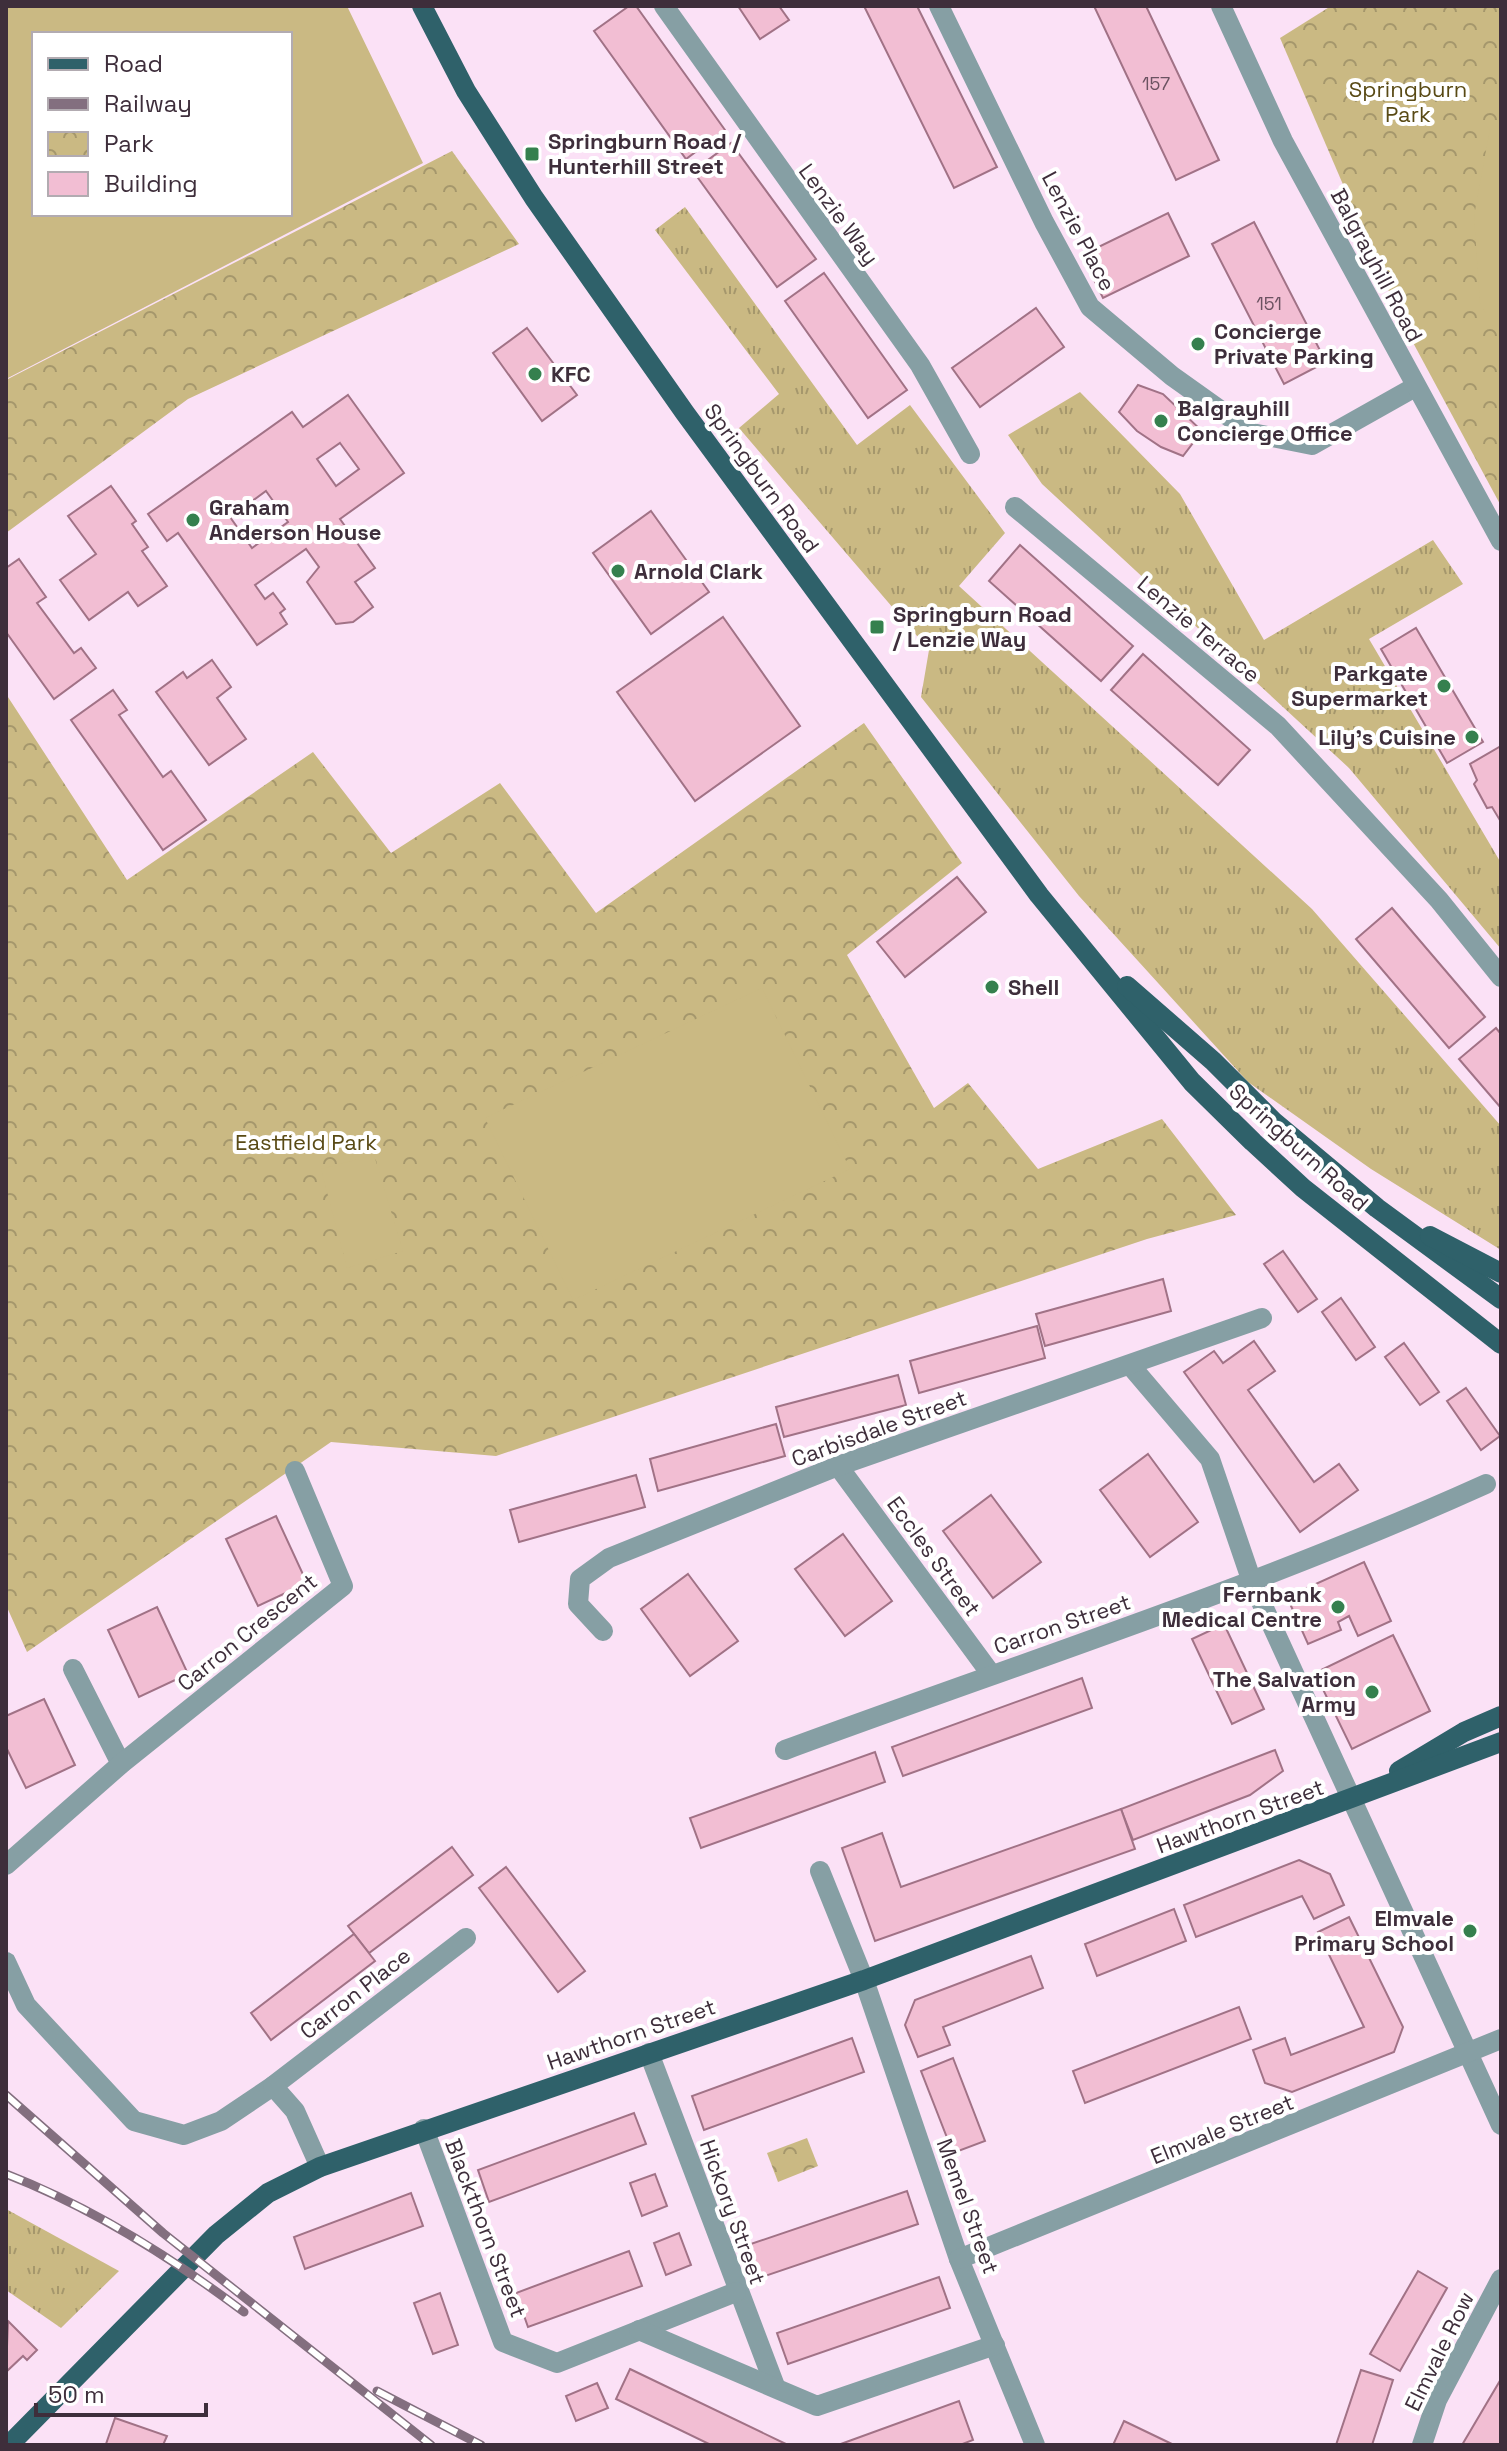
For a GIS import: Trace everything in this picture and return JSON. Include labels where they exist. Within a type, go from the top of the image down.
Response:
[{"type":"main road","name":"Springburn Road","points":[[422,6],[448,60],[507,159],[676,401],[1000,844],[1192,1082],[1303,1188],[1501,1344]]},
{"type":"main road","name":"Springburn Road","points":[[1093,957],[1213,1061],[1274,1122],[1377,1208],[1501,1299]]},
{"type":"main road","points":[[1377,1208],[1501,1273]]},
{"type":"main road","name":"Hawthorn Street","points":[[1352,1800],[1464,1732],[1501,1716]]},
{"type":"main road","name":"Hawthorn Street","points":[[9,2445],[216,2235],[268,2193],[320,2167],[864,1980],[1501,1742]]},
{"type":"street","name":"Lenzie Way","points":[[664,6],[920,365],[970,454]]},
{"type":"street","name":"Lenzie Place","points":[[939,6],[1044,222],[1090,307],[1172,376],[1252,433],[1312,445],[1415,387]]},
{"type":"street","name":"Balgrayhill Road","points":[[1221,6],[1283,141],[1501,541]]},
{"type":"street","name":"Lenzie Terrace","points":[[1015,507],[1278,726],[1439,900],[1501,977]]},
{"type":"street","name":"Carbisdale Street","points":[[603,1631],[578,1604],[580,1579],[609,1558],[838,1466],[1262,1318]]},
{"type":"street","points":[[1130,1365],[1210,1459],[1252,1582],[1466,2055],[1501,2125]]},
{"type":"street","name":"Eccles Street","points":[[838,1466],[991,1674]]},
{"type":"street","name":"Carron Crescent","points":[[6,1865],[121,1764],[343,1586],[295,1471]]},
{"type":"street","name":"Carron Street","points":[[785,1750],[1252,1582],[1374,1534],[1486,1484]]},
{"type":"street","points":[[73,1669],[121,1764]]},
{"type":"street","name":"Memel Street","points":[[820,1871],[864,1980],[959,2259],[1035,2445]]},
{"type":"street","name":"Carron Place","points":[[273,2086],[466,1938]]},
{"type":"street","points":[[6,1962],[26,2005],[134,2121],[184,2135],[221,2121],[273,2086],[295,2111],[320,2167]]},
{"type":"street","name":"Elmvale Street","points":[[959,2259],[1501,2039]]},
{"type":"street","name":"Hickory Street","points":[[649,2053],[736,2292],[775,2386]]},
{"type":"street","name":"Blackthorn Street","points":[[424,2129],[503,2342],[557,2363],[736,2292]]},
{"type":"street","name":"Elmvale Row","points":[[1422,2445],[1437,2400],[1501,2279]]},
{"type":"street","points":[[639,2330],[817,2406],[995,2345]]},
{"type":"green space","points":[[6,6],[347,6],[423,163],[6,379]]},
{"type":"green space","name":"Springburn Park","points":[[1331,6],[1501,6],[1501,506],[1403,324],[1280,38]]},
{"type":"green space","points":[[1501,115],[1501,341],[1480,303],[1474,216],[1490,129]]},
{"type":"green space","points":[[452,151],[519,244],[188,399],[6,533],[6,380]]},
{"type":"green space","points":[[685,207],[857,445],[910,405],[1005,533],[959,586],[1312,909],[1501,1126],[1501,1250],[1371,1169],[1248,1082],[1079,896],[921,697],[929,650],[739,428],[779,394],[655,230]]},
{"type":"green space","points":[[1080,392],[1180,494],[1264,640],[1433,540],[1463,584],[1369,639],[1501,863],[1501,949],[1349,768],[1042,484],[1008,435]]},
{"type":"green space","name":"Eastfield Park","points":[[6,694],[127,880],[313,752],[391,853],[500,783],[596,913],[864,723],[962,863],[847,955],[934,1108],[968,1083],[1038,1169],[1162,1119],[1236,1215],[1147,1239],[496,1456],[331,1442],[27,1652],[6,1605]]},
{"type":"green space","points":[[762,988],[850,1169],[573,1300],[485,1118]]},
{"type":"green space","points":[[374,1155],[403,1251],[347,1268],[321,1169]]},
{"type":"green space","points":[[807,2138],[818,2166],[778,2182],[767,2153]]},
{"type":"green space","points":[[6,2209],[119,2271],[61,2328],[6,2290]]},
{"type":"building","points":[[629,6],[636,6],[725,130],[686,159],[594,31]]},
{"type":"building","points":[[738,6],[779,6],[789,20],[760,39]]},
{"type":"building","points":[[864,6],[917,6],[997,167],[954,188]]},
{"type":"building","points":[[1094,6],[1146,6],[1219,160],[1176,180]]},
{"type":"building","points":[[731,143],[816,259],[777,287],[693,171]]},
{"type":"building","points":[[1168,213],[1189,256],[1103,298],[1082,255]]},
{"type":"building","points":[[1254,222],[1326,362],[1284,384],[1212,244]]},
{"type":"building","points":[[824,273],[907,390],[868,418],[785,301]]},
{"type":"building","points":[[1036,308],[1064,347],[980,407],[952,368]]},
{"type":"building","name":"KFC","points":[[527,328],[577,395],[542,421],[493,353]]},
{"type":"building","name":"Balgrayhill Concierge Office","points":[[1138,385],[1163,394],[1202,431],[1183,456],[1161,447],[1137,431],[1119,412]]},
{"type":"building","name":"Graham Anderson House","points":[[348,395],[404,473],[340,519],[375,568],[355,582],[373,607],[353,622],[336,624],[307,582],[319,567],[306,549],[255,585],[265,599],[273,593],[285,609],[280,613],[287,624],[257,645],[178,533],[167,541],[148,514],[292,412],[303,427]],"holes":[[[340,443],[359,469],[336,486],[317,459]],[[266,491],[288,522],[252,548],[230,517]]]},
{"type":"building","points":[[111,486],[136,521],[132,524],[148,547],[142,551],[167,586],[138,606],[128,592],[89,620],[60,580],[96,554],[68,516]]},
{"type":"building","points":[[651,511],[709,592],[651,634],[593,553]]},
{"type":"building","points":[[1020,545],[1133,646],[1101,681],[989,581]]},
{"type":"building","points":[[19,559],[46,597],[37,603],[74,653],[81,648],[96,668],[54,699],[6,632],[6,568]]},
{"type":"building","points":[[723,617],[800,726],[695,801],[617,692]]},
{"type":"building","points":[[1416,628],[1483,742],[1447,763],[1381,649]]},
{"type":"building","points":[[1143,654],[1250,750],[1218,785],[1111,690]]},
{"type":"building","points":[[212,660],[231,687],[217,698],[246,739],[209,765],[156,692],[183,672],[187,678]]},
{"type":"building","points":[[113,690],[127,710],[119,715],[163,777],[171,771],[206,820],[163,850],[71,720]]},
{"type":"building","points":[[1501,746],[1501,822],[1492,807],[1487,808],[1474,784],[1477,780],[1470,764]]},
{"type":"building","points":[[957,877],[986,912],[905,977],[877,942]]},
{"type":"building","points":[[1392,908],[1485,1017],[1449,1048],[1356,939]]},
{"type":"building","points":[[1496,1028],[1501,1034],[1501,1108],[1459,1059]]},
{"type":"building","points":[[1283,1251],[1317,1299],[1298,1312],[1264,1264]]},
{"type":"building","points":[[1163,1279],[1171,1311],[1045,1346],[1036,1314]]},
{"type":"building","points":[[1341,1298],[1375,1347],[1356,1360],[1322,1312]]},
{"type":"building","points":[[1037,1326],[1045,1358],[919,1393],[910,1361]]},
{"type":"building","points":[[1254,1341],[1275,1371],[1248,1390],[1314,1482],[1339,1464],[1358,1490],[1300,1532],[1184,1372],[1214,1351],[1223,1363]]},
{"type":"building","points":[[1404,1343],[1439,1392],[1420,1405],[1385,1357]]},
{"type":"building","points":[[898,1375],[906,1405],[784,1437],[776,1407]]},
{"type":"building","points":[[1466,1388],[1500,1436],[1481,1450],[1447,1401]]},
{"type":"building","points":[[776,1424],[785,1456],[658,1491],[650,1459]]},
{"type":"building","points":[[1148,1454],[1198,1522],[1150,1557],[1100,1490]]},
{"type":"building","points":[[636,1475],[645,1507],[519,1542],[510,1510]]},
{"type":"building","points":[[991,1495],[1041,1562],[993,1598],[943,1531]]},
{"type":"building","points":[[276,1516],[307,1583],[258,1606],[226,1539]]},
{"type":"building","points":[[843,1534],[892,1601],[845,1636],[795,1569]]},
{"type":"building","name":"Fernbank Medical Centre","points":[[1364,1562],[1391,1621],[1358,1636],[1349,1616],[1338,1622],[1341,1630],[1308,1644],[1287,1597]]},
{"type":"building","points":[[688,1574],[738,1641],[690,1676],[641,1609]]},
{"type":"building","points":[[157,1607],[188,1674],[139,1697],[108,1630]]},
{"type":"building","points":[[1224,1624],[1264,1709],[1232,1724],[1192,1639]]},
{"type":"building","name":"The Salvation Army","points":[[1393,1635],[1430,1711],[1352,1749],[1315,1673]]},
{"type":"building","points":[[1082,1678],[1092,1708],[903,1776],[892,1747]]},
{"type":"building","points":[[44,1699],[75,1765],[26,1788],[6,1747],[6,1716]]},
{"type":"building","points":[[1275,1750],[1283,1771],[1250,1795],[1133,1840],[1121,1809]]},
{"type":"building","points":[[875,1752],[885,1782],[701,1848],[690,1818]]},
{"type":"building","points":[[1121,1809],[1135,1849],[875,1941],[842,1848],[882,1833],[901,1887]]},
{"type":"building","points":[[452,1847],[473,1875],[369,1953],[348,1926]]},
{"type":"building","points":[[1299,1860],[1330,1874],[1344,1905],[1314,1919],[1302,1896],[1196,1937],[1184,1905]]},
{"type":"building","points":[[506,1867],[585,1971],[558,1992],[479,1888]]},
{"type":"building","points":[[1174,1909],[1186,1941],[1097,1976],[1085,1944]]},
{"type":"building","points":[[1349,1917],[1403,2027],[1394,2052],[1292,2092],[1265,2083],[1253,2050],[1285,2038],[1291,2055],[1364,2027],[1318,1932]]},
{"type":"building","points":[[354,1934],[375,1961],[271,2040],[251,2013]]},
{"type":"building","points":[[1031,1956],[1043,1988],[943,2027],[950,2045],[918,2057],[905,2025],[915,2000]]},
{"type":"building","points":[[1239,2007],[1251,2039],[1085,2103],[1073,2071]]},
{"type":"building","points":[[852,2038],[864,2072],[704,2130],[692,2096]]},
{"type":"building","points":[[953,2058],[985,2141],[953,2153],[921,2071]]},
{"type":"building","points":[[634,2113],[646,2144],[489,2202],[478,2170]]},
{"type":"building","points":[[655,2174],[667,2206],[642,2216],[630,2183]]},
{"type":"building","points":[[907,2191],[918,2224],[756,2279],[745,2246]]},
{"type":"building","points":[[411,2193],[423,2226],[305,2269],[294,2237]]},
{"type":"building","points":[[679,2233],[691,2265],[666,2275],[654,2243]]},
{"type":"building","points":[[629,2251],[642,2286],[528,2327],[516,2293]]},
{"type":"building","points":[[1418,2271],[1447,2288],[1400,2371],[1370,2354]]},
{"type":"building","points":[[939,2277],[950,2308],[788,2364],[777,2333]]},
{"type":"building","points":[[440,2293],[458,2345],[433,2354],[414,2303]]},
{"type":"building","points":[[8,2321],[37,2350],[27,2360],[23,2356],[6,2372]]},
{"type":"building","points":[[630,2369],[788,2445],[711,2445],[616,2399]]},
{"type":"building","points":[[1361,2370],[1393,2380],[1372,2445],[1336,2445]]},
{"type":"building","points":[[1501,2379],[1501,2445],[1462,2445]]},
{"type":"building","points":[[597,2383],[608,2408],[576,2421],[566,2396]]},
{"type":"building","points":[[959,2401],[973,2440],[960,2445],[838,2445]]},
{"type":"building","points":[[115,2418],[167,2436],[163,2445],[106,2444]]},
{"type":"building","points":[[1124,2421],[1174,2445],[1113,2445]]},
{"type":"railway","points":[[6,2095],[163,2233],[431,2445]]},
{"type":"railway","points":[[6,2174],[69,2202],[130,2235],[244,2312]]},
{"type":"railway","points":[[377,2391],[481,2445]]},
{"type":"place","name":"Springburn Road / Hunterhill Street","points":[[532,154]]},
{"type":"place","name":"Concierge Private Parking","points":[[1198,344]]},
{"type":"place","name":"KFC","points":[[535,374]]},
{"type":"place","name":"Balgrayhill Concierge Office","points":[[1161,421]]},
{"type":"place","name":"Graham Anderson House","points":[[193,520]]},
{"type":"place","name":"Arnold Clark","points":[[618,571]]},
{"type":"place","name":"Springburn Road / Lenzie Way","points":[[877,627]]},
{"type":"place","name":"Parkgate Supermarket","points":[[1444,686]]},
{"type":"place","name":"Lily's Cuisine","points":[[1472,737]]},
{"type":"place","name":"Shell","points":[[992,987]]},
{"type":"place","name":"Fernbank Medical Centre","points":[[1338,1607]]},
{"type":"place","name":"The Salvation Army","points":[[1372,1692]]},
{"type":"place","name":"Elmvale Primary School","points":[[1470,1931]]}]
